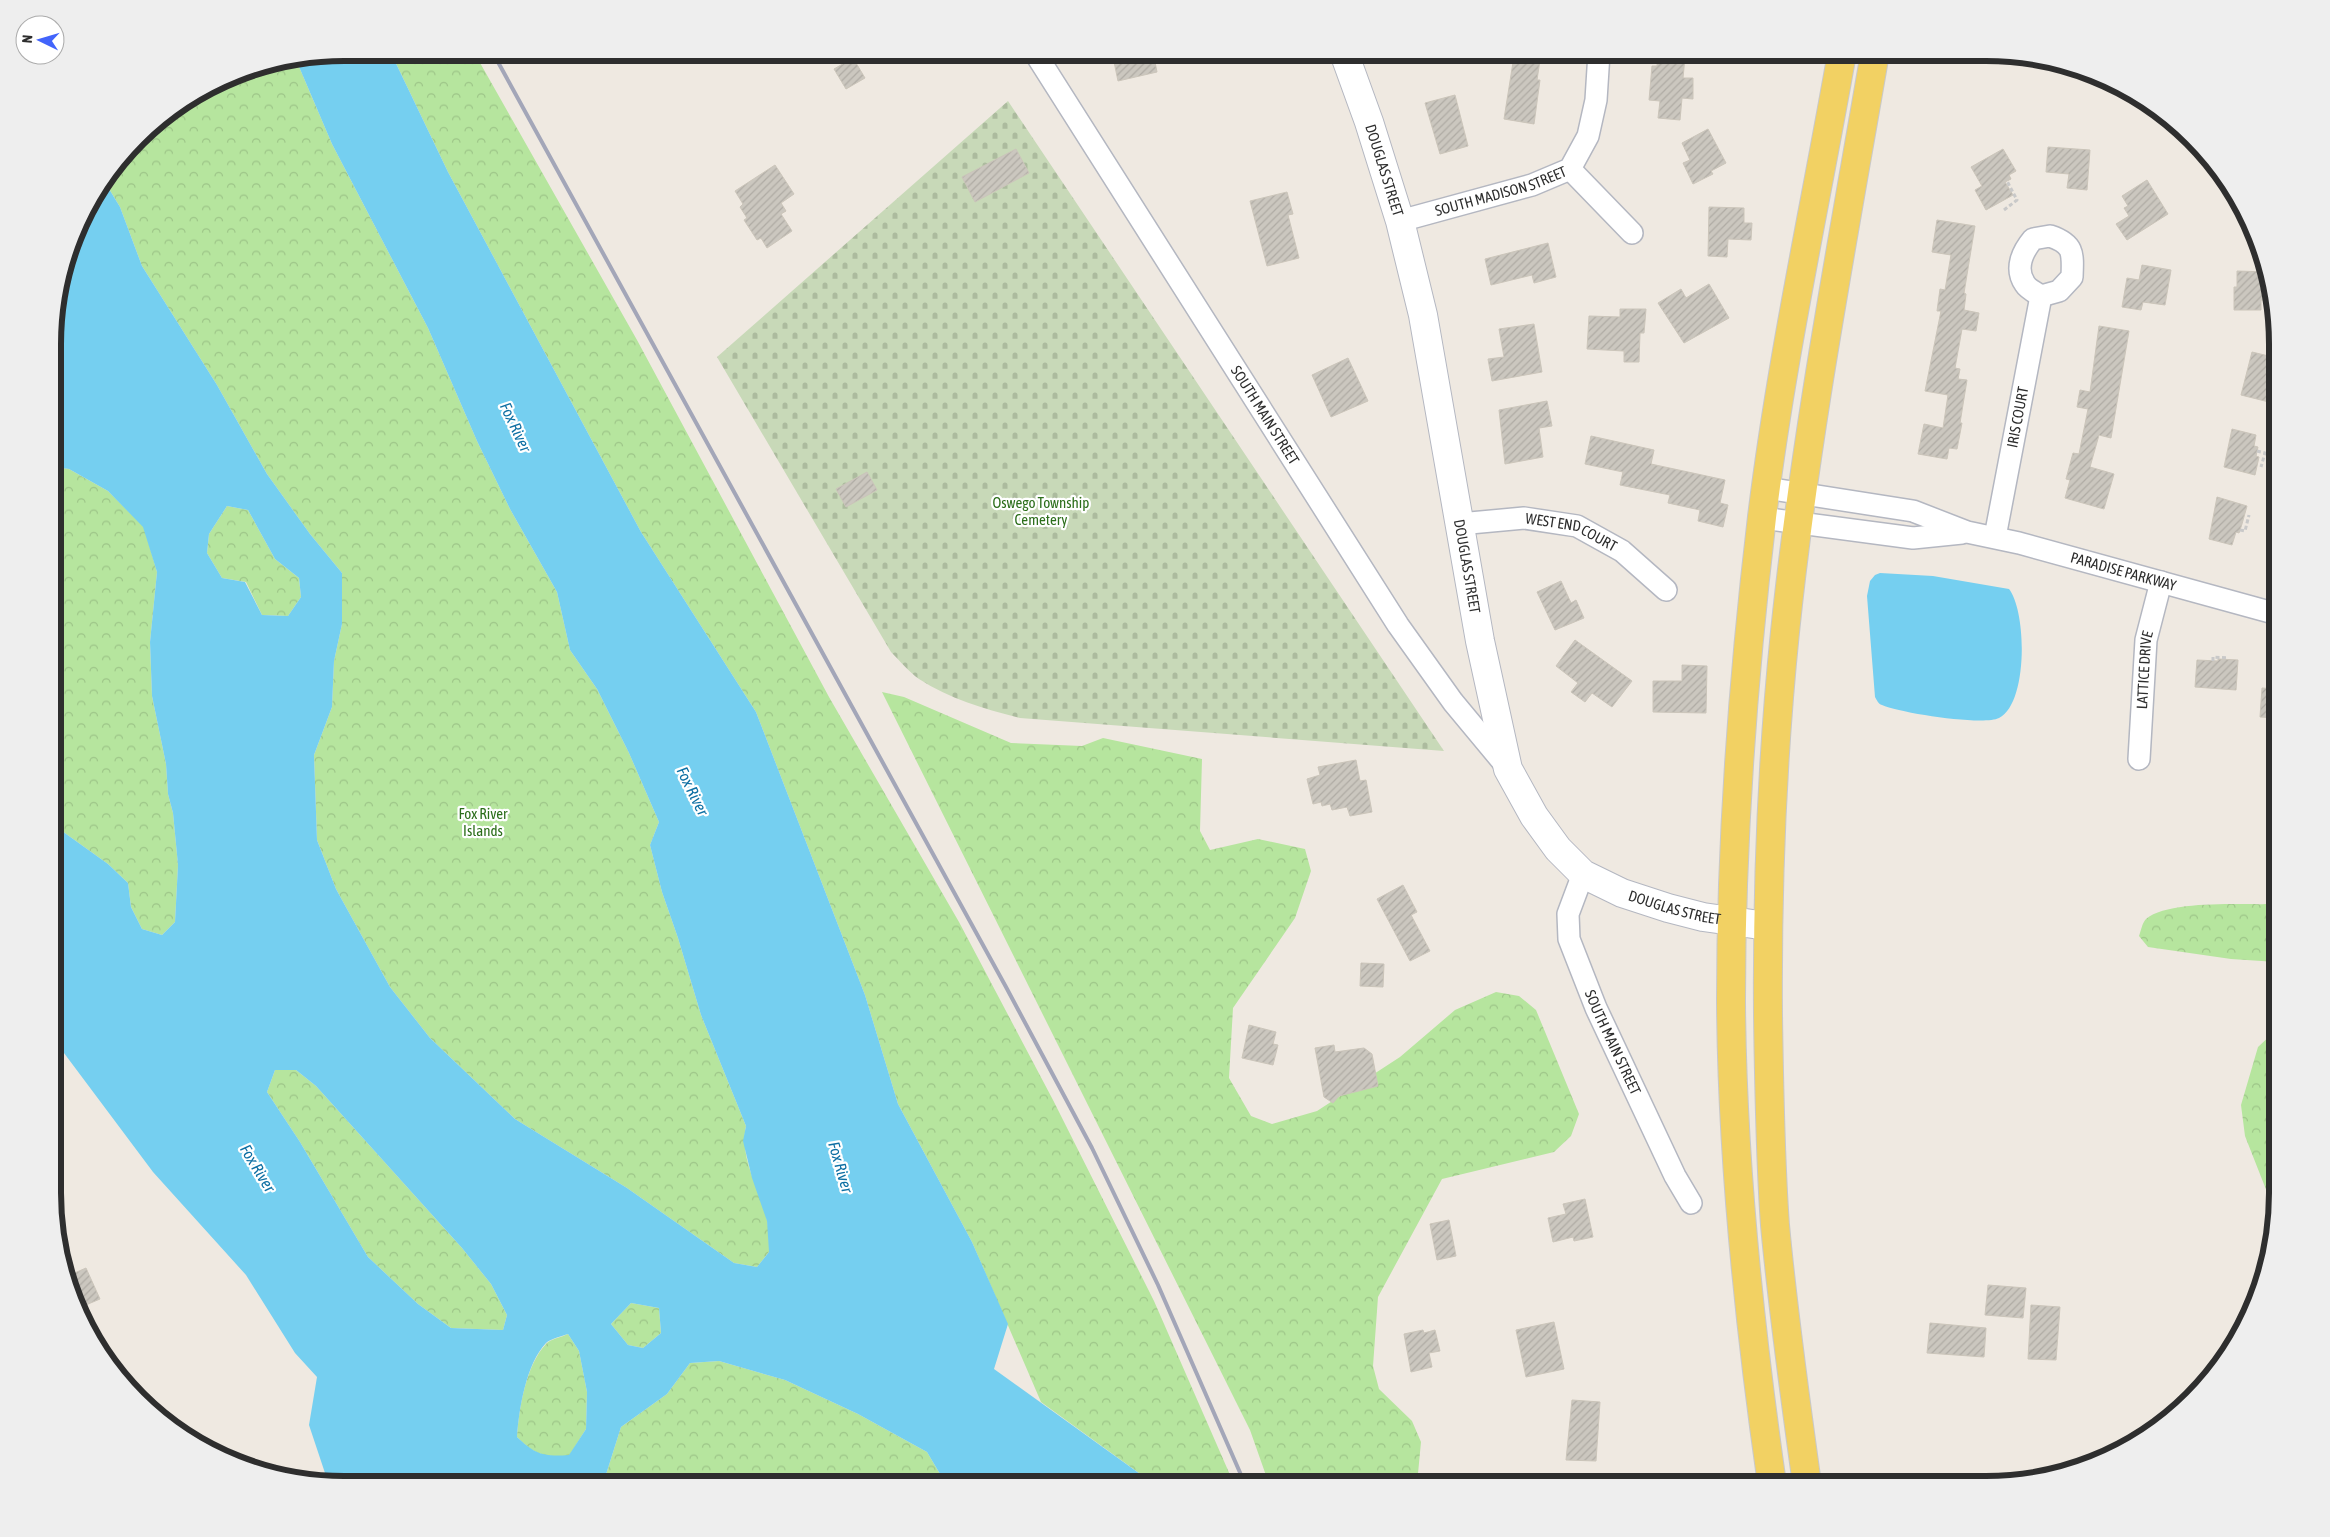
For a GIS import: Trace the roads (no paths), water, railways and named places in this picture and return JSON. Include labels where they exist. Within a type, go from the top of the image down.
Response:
[{"type":"main road","points":[[1771,1476],[1757,1377],[1739,1191],[1731,1002],[1732,921],[1740,762],[1762,518],[1789,344],[1840,61]]},
{"type":"main road","points":[[1806,1476],[1792,1379],[1775,1223],[1768,1072],[1767,926],[1772,798],[1784,636],[1797,523],[1874,61]]},
{"type":"street","name":"SOUTH MAIN STREET","points":[[1041,61],[1398,625],[1452,702],[1508,769]]},
{"type":"street","name":"DOUGLAS STREET","points":[[1347,61],[1400,220],[1423,315],[1480,641],[1508,769],[1534,816],[1558,849],[1583,874],[1622,893],[1659,905],[1703,917],[1767,926]]},
{"type":"street","name":"SOUTH MADISON STREET","points":[[1400,220],[1532,185],[1570,169],[1588,136],[1596,100],[1598,61]]},
{"type":"street","points":[[1570,169],[1632,233]]},
{"type":"street","name":"IRIS COURT","points":[[1995,537],[2041,296]]},
{"type":"street","name":"PARADISE PARKWAY","points":[[1766,488],[1913,511],[1968,532],[1995,537],[2269,610]]},
{"type":"street","name":"WEST END COURT","points":[[1459,524],[1524,518],[1577,526],[1622,551],[1666,590]]},
{"type":"street","name":"PARADISE PARKWAY","points":[[1762,518],[1913,538],[1968,532]]},
{"type":"street","name":"LATTICE DRIVE","points":[[2139,759],[2146,640],[2161,582]]},
{"type":"street","name":"SOUTH MAIN STREET","points":[[1583,874],[1568,914],[1569,939],[1596,1008],[1675,1176],[1691,1203]]},
{"type":"water","name":"Fox River","points":[[344,61],[395,61],[448,172],[641,532],[756,712],[865,995],[898,1104],[972,1242],[1008,1324],[994,1369],[1143,1476],[941,1476],[927,1452],[858,1414],[785,1380],[719,1361],[690,1363],[667,1394],[621,1427],[606,1476],[326,1475],[309,1425],[317,1377],[295,1353],[246,1275],[153,1172],[61,1049],[61,830],[108,864],[128,883],[131,907],[142,929],[162,935],[175,922],[178,865],[173,813],[168,794],[166,764],[152,696],[150,642],[157,572],[143,527],[108,491],[69,469],[61,468],[61,344],[67,289],[76,253],[90,219],[108,188],[120,207],[142,266],[217,385],[267,474],[310,534],[342,573],[342,624],[334,661],[332,707],[314,755],[317,840],[336,889],[390,987],[430,1038],[515,1119],[627,1188],[734,1263],[757,1267],[769,1252],[767,1221],[752,1178],[743,1141],[746,1126],[701,1015],[662,892],[650,845],[659,822],[629,753],[597,689],[570,650],[557,592],[510,509],[477,441],[428,328],[332,144],[298,65]],"holes":[[[227,506],[248,510],[275,559],[299,578],[301,597],[288,616],[262,615],[245,582],[222,578],[207,553],[209,534]],[[275,1070],[296,1070],[316,1086],[462,1248],[491,1284],[507,1315],[503,1330],[451,1328],[418,1304],[368,1257],[300,1142],[267,1092]],[[631,1303],[659,1308],[661,1333],[643,1348],[628,1345],[611,1324]],[[568,1334],[579,1351],[587,1392],[586,1429],[569,1455],[546,1455],[535,1451],[517,1437],[520,1413],[525,1387],[539,1352],[546,1343]]]},
{"type":"water","points":[[1880,573],[1933,576],[2009,589],[2015,601],[2019,617],[2022,657],[2020,677],[2015,695],[2008,709],[1999,718],[1990,720],[1960,720],[1941,718],[1906,712],[1879,703],[1875,697],[1867,596],[1870,581],[1875,575]]},
{"type":"railway","points":[[497,61],[1006,987],[1092,1148],[1158,1285],[1242,1476]]},
{"type":"park label","name":"Oswego Township Cemetery","points":[[1041,512]]},
{"type":"park label","name":"Fox River Islands","points":[[483,822]]}]
